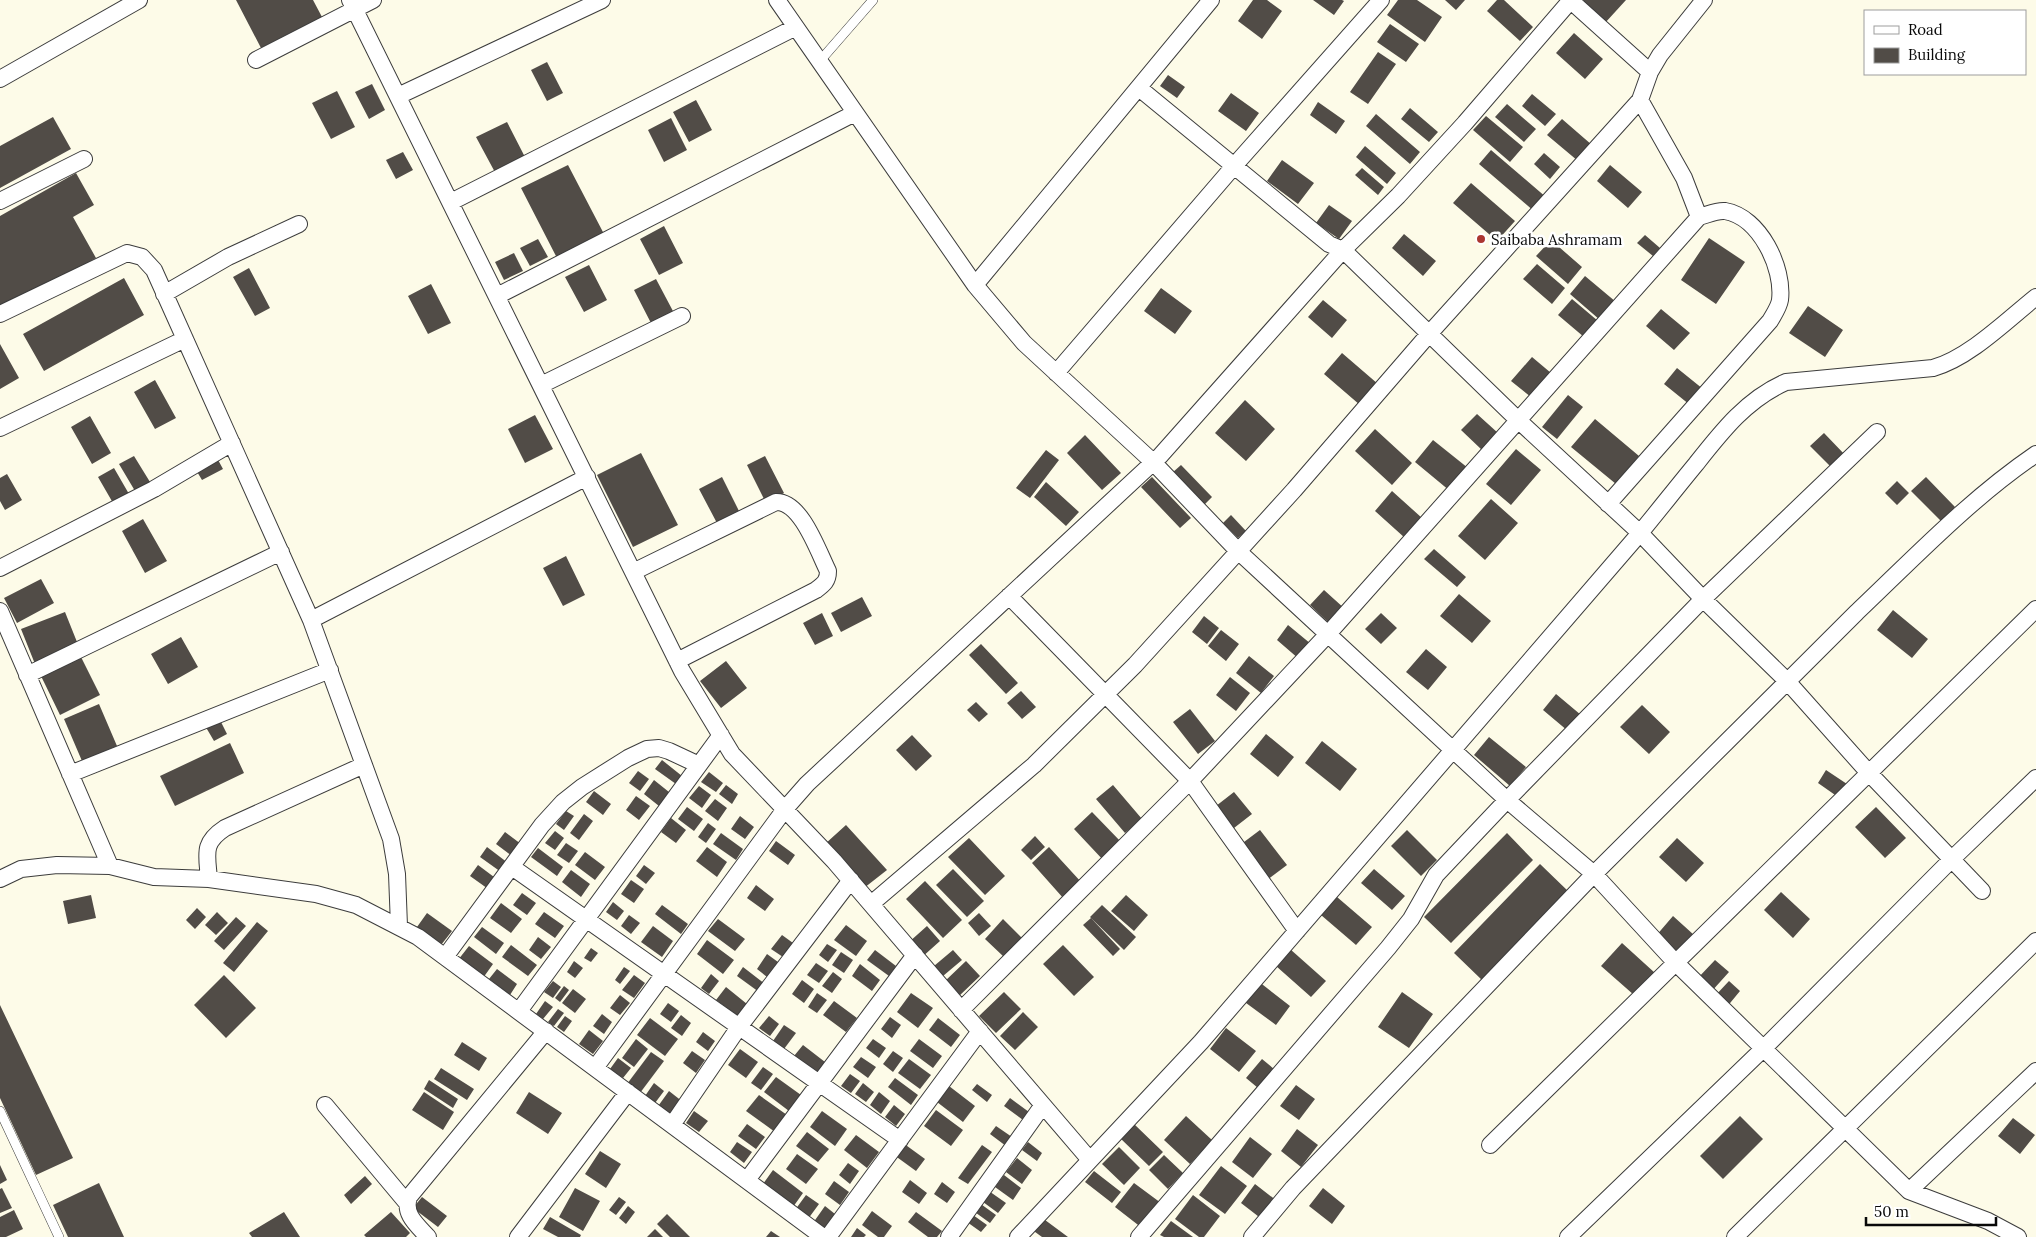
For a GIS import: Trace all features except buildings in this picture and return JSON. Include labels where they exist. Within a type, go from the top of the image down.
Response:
[{"type":"street","points":[[0,79],[140,0]]},
{"type":"street","points":[[256,60],[352,5],[373,0]]},
{"type":"street","points":[[398,96],[602,0]]},
{"type":"street","points":[[777,0],[975,285],[1024,343],[1153,462],[1238,551],[1454,748],[1507,800],[1594,874],[1675,962],[1908,1190],[1988,1221],[2018,1237]]},
{"type":"street","points":[[975,285],[1211,0]]},
{"type":"street","points":[[1056,373],[1234,166],[1381,0]]},
{"type":"street","points":[[595,1068],[784,809],[807,784],[1153,462],[1343,250],[1398,196],[1465,123],[1571,0],[1650,72]]},
{"type":"street","points":[[871,904],[1034,765],[1135,665],[1294,490],[1429,334],[1640,100],[1650,72],[1684,23],[1704,0]]},
{"type":"street","points":[[352,5],[677,661],[732,754],[851,880],[1090,1160]]},
{"type":"street","points":[[451,202],[796,27]]},
{"type":"street","points":[[1139,88],[1329,244],[1343,250],[1518,420],[1640,533],[1703,599],[1787,681],[1868,772],[1982,891]]},
{"type":"street","points":[[1640,100],[1684,178],[1699,217]]},
{"type":"street","points":[[497,296],[855,113]]},
{"type":"street","points":[[0,201],[84,159]]},
{"type":"street","points":[[961,1010],[1190,781],[1328,634],[1699,217],[1724,211],[1736,214],[1759,234],[1775,260],[1781,285],[1780,302],[1770,321],[1608,504]]},
{"type":"street","points":[[164,294],[228,257],[299,224]]},
{"type":"street","points":[[0,314],[127,253],[142,257],[148,262],[185,339],[281,552],[311,620],[330,670],[390,839],[397,874],[399,926]]},
{"type":"street","points":[[1018,1237],[1201,1042],[1640,533],[1729,423],[1751,402],[1769,389],[1786,382],[1933,368],[1946,365],[1961,357],[2033,305]]},
{"type":"street","points":[[541,385],[682,316]]},
{"type":"street","points":[[0,428],[185,339]]},
{"type":"street","points":[[1139,1237],[1388,948],[1411,919],[1436,875],[1703,599],[1877,432]]},
{"type":"street","points":[[0,568],[154,489],[232,443]]},
{"type":"street","points":[[1254,1236],[1294,1188],[1594,874],[1787,681],[1959,513],[2004,476],[2036,454]]},
{"type":"street","points":[[311,620],[587,478]]},
{"type":"street","points":[[633,572],[767,506],[781,502],[787,503],[799,513],[828,571],[828,578],[825,584],[816,590],[677,661]]},
{"type":"street","points":[[27,675],[281,552]]},
{"type":"street","points":[[1009,596],[1190,781],[1297,930]]},
{"type":"street","points":[[1490,1145],[2036,609]]},
{"type":"street","points":[[0,612],[110,866]]},
{"type":"street","points":[[70,774],[330,670]]},
{"type":"street","points":[[519,1011],[721,735]]},
{"type":"street","points":[[445,957],[542,825],[564,802],[582,787],[628,758],[647,749],[659,748],[669,751],[699,765]]},
{"type":"street","points":[[209,879],[206,850],[214,836],[225,828],[364,765]]},
{"type":"street","points":[[1568,1237],[1763,1049],[1952,859],[2036,778]]},
{"type":"street","points":[[0,879],[21,869],[48,866],[110,866],[154,877],[209,879],[316,894],[356,905],[399,926],[445,957],[823,1237]]},
{"type":"street","points":[[512,867],[900,1140]]},
{"type":"street","points":[[672,1125],[739,1027],[851,880]]},
{"type":"street","points":[[1735,1237],[2036,942]]},
{"type":"street","points":[[747,1180],[915,956]]},
{"type":"street","points":[[407,1203],[409,1197],[419,1184],[546,1031]]},
{"type":"street","points":[[828,1237],[980,1031]]},
{"type":"street","points":[[1908,1190],[2036,1071]]},
{"type":"street","points":[[518,1237],[628,1092]]},
{"type":"street","points":[[325,1105],[407,1203],[411,1218],[428,1237]]},
{"type":"street","points":[[949,1237],[1043,1105]]},
{"type":"lane","points":[[819,62],[873,0]]},
{"type":"lane","points":[[0,1111],[59,1237]]},
{"type":"place","name":"Saibaba Ashramam","points":[[1481,239]]}]
